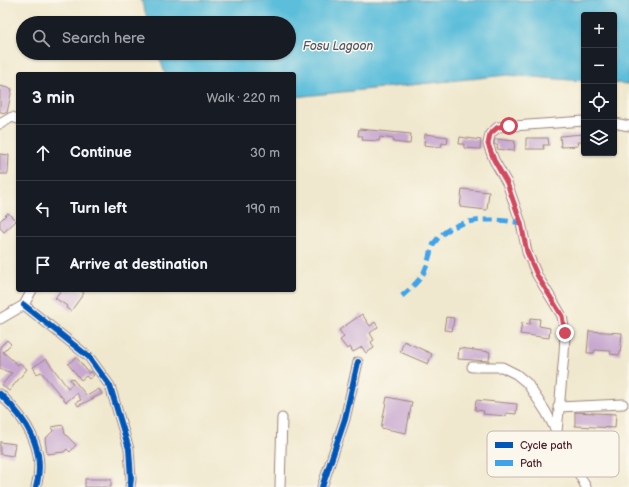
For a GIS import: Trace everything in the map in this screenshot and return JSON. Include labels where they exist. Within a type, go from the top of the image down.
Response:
[{"type":"street","points":[[0,124],[12,117],[16,118]]},
{"type":"street","points":[[557,431],[565,333],[562,316],[537,275],[527,252],[521,223],[507,183],[494,160],[488,144],[490,134],[498,127],[581,121]]},
{"type":"street","points":[[617,123],[629,126]]},
{"type":"street","points":[[0,319],[24,305],[31,292]]},
{"type":"street","points":[[24,305],[89,356],[110,386],[129,449],[131,478],[130,487]]},
{"type":"street","points":[[322,487],[345,419],[358,362]]},
{"type":"street","points":[[472,367],[502,367],[516,374],[527,383],[556,431]]},
{"type":"street","points":[[0,394],[21,417],[35,441],[40,460],[39,477],[36,487]]},
{"type":"street","points":[[558,406],[623,404]]},
{"type":"street","points":[[280,487],[282,418]]},
{"type":"street","points":[[581,477],[586,487]]},
{"type":"water","name":"Fosu Lagoon","points":[[141,0],[629,0],[629,84],[617,83],[617,12],[581,12],[581,81],[507,75],[296,97],[296,72],[164,72],[160,60],[296,60],[296,16],[147,16]]},
{"type":"building","points":[[0,86],[12,89],[7,113],[0,112]]},
{"type":"building","points":[[359,129],[411,134],[410,144],[393,142],[394,139],[380,137],[379,141],[362,140],[363,136],[358,136]]},
{"type":"building","points":[[425,134],[448,137],[447,144],[442,143],[441,147],[424,145]]},
{"type":"building","points":[[581,134],[581,142],[577,142],[578,146],[561,147],[560,136]]},
{"type":"building","points":[[460,137],[481,140],[480,149],[464,148],[464,144],[459,144]]},
{"type":"building","points":[[526,138],[548,138],[549,145],[543,145],[544,149],[526,149]]},
{"type":"building","points":[[495,139],[515,141],[514,151],[497,149],[498,146],[494,144]]},
{"type":"building","points":[[0,154],[9,155],[8,174],[0,174]]},
{"type":"building","points":[[462,189],[489,192],[487,210],[460,207]]},
{"type":"building","points":[[8,213],[16,221],[4,232],[0,228],[0,221]]},
{"type":"building","points":[[60,292],[84,293],[71,311],[66,308],[67,306],[55,298]]},
{"type":"building","points":[[362,314],[370,326],[375,322],[378,327],[370,333],[374,340],[371,342],[374,348],[366,353],[362,347],[353,352],[350,347],[347,349],[340,340],[344,337],[339,330]]},
{"type":"building","points":[[446,317],[454,318],[452,331],[444,330]]},
{"type":"building","points":[[530,318],[540,319],[539,326],[550,328],[549,338],[520,334],[522,323],[530,324]]},
{"type":"building","points":[[589,331],[622,333],[620,355],[610,354],[611,351],[595,350],[594,353],[587,353]]},
{"type":"building","points":[[7,340],[11,344],[3,352],[18,365],[20,363],[27,369],[9,391],[2,385],[12,373],[0,369],[0,347]]},
{"type":"building","points":[[404,341],[432,354],[428,364],[400,352]]},
{"type":"building","points":[[459,348],[490,352],[489,361],[458,359]]},
{"type":"building","points":[[76,357],[89,373],[91,371],[94,375],[89,379],[86,376],[81,380],[68,364]]},
{"type":"building","points":[[46,359],[68,388],[73,384],[70,379],[72,378],[87,396],[99,389],[102,394],[78,406],[76,402],[81,400],[77,393],[66,402],[41,372],[37,374],[33,367]]},
{"type":"building","points":[[387,397],[412,402],[406,433],[381,428]]},
{"type":"building","points":[[476,400],[517,404],[516,414],[506,413],[506,416],[483,414],[484,411],[475,410]]},
{"type":"building","points":[[575,412],[616,414],[615,428],[575,426]]},
{"type":"building","points":[[63,425],[65,434],[76,445],[70,452],[67,449],[64,452],[47,454],[45,439],[53,431],[52,427]]},
{"type":"building","points":[[0,442],[15,444],[13,456],[0,454]]},
{"type":"building","points":[[85,479],[111,479],[111,487],[85,487]]},
{"type":"marked path","points":[[402,296],[423,274],[427,266],[431,249],[435,242],[453,227],[463,223],[487,220],[521,223]]},
{"type":"cycle path","points":[[24,305],[89,357],[110,386],[129,449],[131,479],[130,487]]},
{"type":"cycle path","points":[[322,487],[345,419],[358,362]]},
{"type":"cycle path","points":[[0,394],[26,424],[32,436],[39,460],[39,473],[36,487]]},
{"type":"route","points":[[509,126],[498,127],[490,134],[488,144],[494,160],[507,183],[521,223],[527,252],[537,275],[562,316],[565,333]]}]
